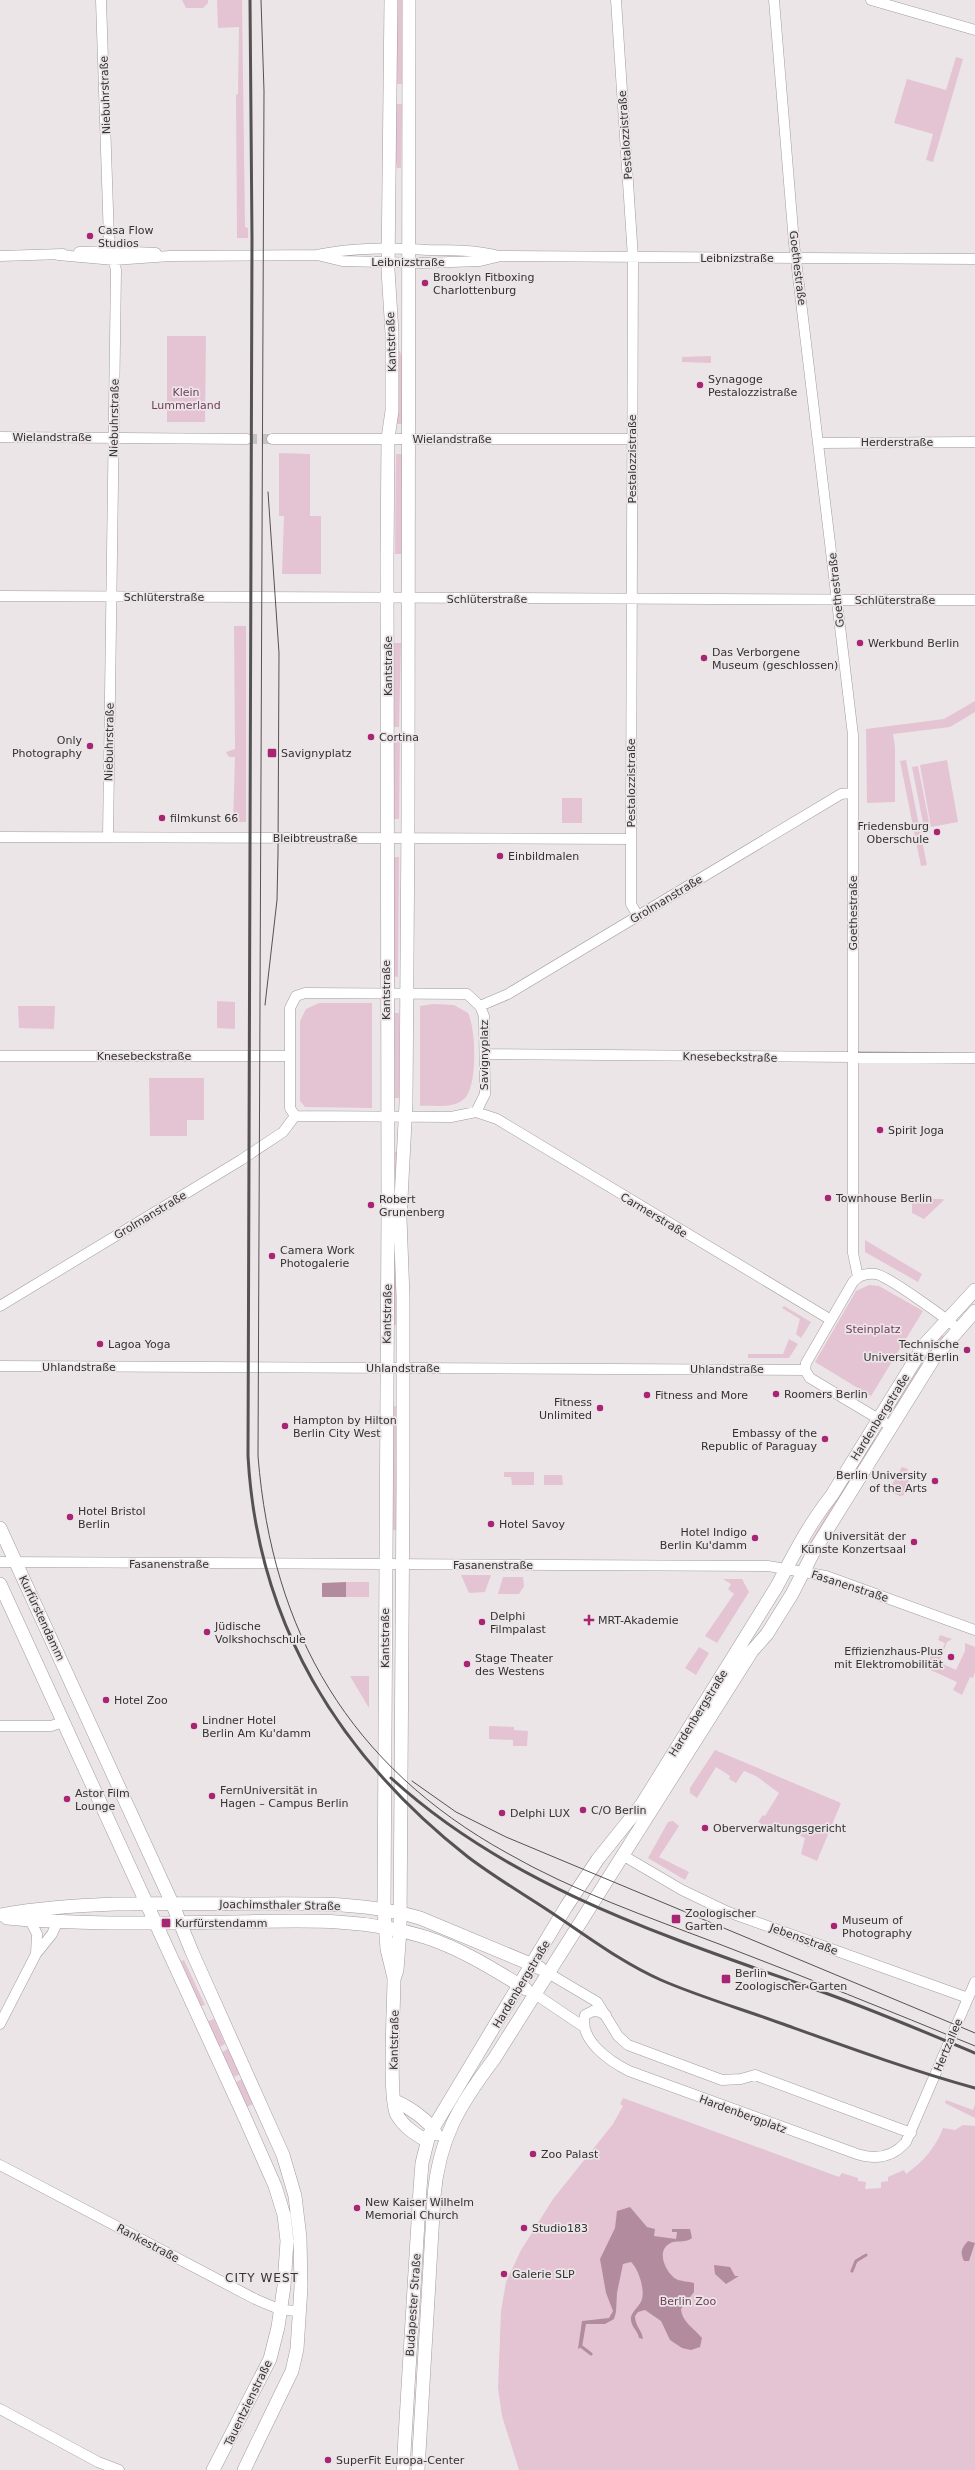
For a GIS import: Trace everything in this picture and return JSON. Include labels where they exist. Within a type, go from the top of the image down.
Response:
[{"type":"main road","name":"Kantstraße","points":[[391,0],[388,263],[392,333],[392,411],[388,438],[384,1909],[389,1964],[394,1979]]},
{"type":"main road","name":"Kantstraße","points":[[409,0],[410,438],[408,839],[405,1117],[400,1218],[403,1368],[400,1930],[397,1970],[394,1979],[393,2089],[395,2101],[394,2107],[397,2114],[408,2129],[426,2141]]},
{"type":"main road","name":"Hardenbergstraße","points":[[426,2141],[433,2127],[593,1866],[642,1804],[757,1619],[814,1518],[832,1495],[926,1344],[947,1319],[975,1290]]},
{"type":"main road","name":"Hardenbergstraße","points":[[441,2149],[463,2101],[494,2059],[624,1856],[752,1651],[771,1628],[814,1551],[934,1358],[975,1311]]},
{"type":"main road","name":"Kurfürstendamm","points":[[0,1528],[181,1922],[194,1959],[283,2155],[292,2181],[300,2238],[300,2311]]},
{"type":"main road","points":[[0,1584],[147,1903],[281,2201],[287,2241],[281,2310]]},
{"type":"main road","name":"Joachimsthaler Straße","points":[[0,1916],[45,1907],[147,1903],[357,1906],[400,1912],[532,1964],[548,1973]]},
{"type":"main road","name":"Joachimsthaler Straße","points":[[0,1916],[30,1920],[58,1921],[181,1922],[306,1920],[354,1922],[400,1930],[434,1940],[469,1954],[535,1994]]},
{"type":"main road","points":[[395,2101],[403,2104],[433,2127],[441,2149]]},
{"type":"main road","name":"Budapester Straße","points":[[403,2470],[420,2189],[426,2141]]},
{"type":"main road","name":"Budapester Straße","points":[[418,2470],[434,2196],[441,2149]]},
{"type":"main road","name":"Tauentzienstraße","points":[[213,2470],[265,2371],[274,2345],[281,2310]]},
{"type":"main road","points":[[244,2470],[292,2371],[297,2349],[300,2311]]},
{"type":"street","name":"Niebuhrstraße","points":[[101,0],[110,240],[116,270],[108,837]]},
{"type":"street","name":"Pestalozzistraße","points":[[616,0],[633,258],[631,904],[638,916]]},
{"type":"street","name":"Goethestraße","points":[[774,0],[797,258],[820,443],[853,735],[853,1253],[858,1277]]},
{"type":"street","points":[[871,0],[975,30]]},
{"type":"street","name":"Leibnizstraße","points":[[317,256],[342,250],[409,249],[480,251],[499,256],[975,259]]},
{"type":"street","name":"Leibnizstraße","points":[[0,256],[317,256],[342,261],[388,263],[480,261],[499,256]]},
{"type":"street","name":"Wielandstraße","points":[[0,437],[247,439]]},
{"type":"street","name":"Wielandstraße","points":[[272,439],[632,439]]},
{"type":"street","name":"Herderstraße","points":[[820,443],[975,442]]},
{"type":"street","name":"Schlüterstraße","points":[[0,596],[408,599],[975,600]]},
{"type":"street","name":"Grolmanstraße","points":[[480,1006],[508,994],[841,794],[852,793]]},
{"type":"street","name":"Bleibtreustraße","points":[[0,837],[631,839]]},
{"type":"street","name":"Savignyplatz","points":[[295,1116],[290,1108],[290,1008],[296,996],[305,993],[467,994],[480,1006],[484,1016],[486,1054],[485,1094],[476,1112]]},
{"type":"street","name":"Knesebeckstraße","points":[[486,1054],[975,1058]]},
{"type":"street","name":"Knesebeckstraße","points":[[0,1056],[289,1056]]},
{"type":"street","points":[[295,1116],[451,1117],[476,1112]]},
{"type":"street","name":"Carmerstraße","points":[[476,1112],[497,1119],[831,1320]]},
{"type":"street","name":"Grolmanstraße","points":[[0,1306],[241,1160],[283,1132],[295,1116]]},
{"type":"street","points":[[892,1427],[810,1378],[805,1370],[806,1363],[858,1277],[877,1274],[947,1319],[958,1329]]},
{"type":"street","name":"Uhlandstraße","points":[[0,1366],[805,1370]]},
{"type":"street","name":"Fasanenstraße","points":[[0,1562],[718,1566],[786,1568],[826,1576],[975,1630]]},
{"type":"street","points":[[0,1726],[51,1726],[63,1722]]},
{"type":"street","name":"Jebensstraße","points":[[624,1856],[682,1890],[728,1912],[968,1998]]},
{"type":"street","points":[[30,1920],[37,1934],[36,1954]]},
{"type":"street","points":[[0,2024],[36,1954],[52,1934],[58,1921]]},
{"type":"street","points":[[548,1973],[597,2002],[618,2036],[636,2049],[722,2080],[742,2079],[755,2075],[911,2133]]},
{"type":"street","name":"Hertzallee","points":[[922,2108],[975,1982]]},
{"type":"street","name":"Hardenbergplatz","points":[[535,1994],[584,2027],[602,2054],[629,2071],[857,2154],[876,2158],[890,2155],[900,2149],[911,2133],[922,2108]]},
{"type":"street","points":[[584,2027],[585,2015],[590,2011],[595,2010],[606,2015]]},
{"type":"street","name":"Rankestraße","points":[[0,2165],[255,2299],[281,2310],[300,2311]]},
{"type":"street","points":[[0,2409],[98,2462],[119,2470]]},
{"type":"green space","points":[[182,0],[208,0],[208,3],[203,8],[186,8]]},
{"type":"green space","points":[[217,0],[242,0],[245,227],[248,228],[248,238],[237,238],[236,95],[238,94],[239,27],[218,28]]},
{"type":"green space","points":[[395,0],[402,0],[402,84],[395,84]]},
{"type":"green space","points":[[956,57],[963,59],[933,162],[926,160],[933,134],[894,123],[907,79],[946,90]]},
{"type":"green space","points":[[395,104],[402,104],[401,168],[397,168],[395,155]]},
{"type":"green space","name":"Klein Lummerland","points":[[167,336],[206,336],[205,422],[167,422]]},
{"type":"green space","points":[[395,351],[400,351],[402,358],[402,424],[395,424]]},
{"type":"green space","points":[[711,356],[711,363],[682,362],[682,357]]},
{"type":"green space","points":[[279,453],[310,454],[310,516],[321,516],[321,574],[282,574],[284,516],[279,516]]},
{"type":"green space","points":[[396,454],[402,454],[402,554],[395,554]]},
{"type":"green space","points":[[234,626],[246,626],[246,822],[233,822],[235,757],[229,757],[226,752],[235,749]]},
{"type":"green space","points":[[393,643],[401,643],[399,727],[394,727]]},
{"type":"green space","points":[[975,701],[975,712],[950,727],[893,734],[895,747],[895,802],[867,803],[866,729],[944,719]]},
{"type":"green space","points":[[394,734],[400,734],[399,819],[394,819]]},
{"type":"green space","points":[[906,760],[927,865],[921,866],[900,761]]},
{"type":"green space","points":[[947,760],[958,822],[931,827],[920,765]]},
{"type":"green space","points":[[918,766],[930,827],[924,828],[912,767]]},
{"type":"green space","points":[[562,798],[582,798],[582,823],[562,823]]},
{"type":"green space","points":[[394,857],[399,857],[398,977],[393,976]]},
{"type":"green space","points":[[217,1001],[235,1002],[235,1029],[217,1028]]},
{"type":"green space","points":[[319,1003],[372,1003],[372,1108],[305,1107],[300,1101],[300,1021],[306,1009]]},
{"type":"green space","points":[[433,1004],[454,1005],[468,1013],[473,1031],[474,1070],[469,1092],[460,1102],[443,1106],[420,1106],[420,1006]]},
{"type":"green space","points":[[18,1006],[55,1006],[54,1029],[19,1028]]},
{"type":"green space","points":[[393,1013],[399,1013],[399,1098],[393,1098]]},
{"type":"green space","points":[[149,1078],[204,1078],[204,1120],[187,1120],[187,1136],[150,1136]]},
{"type":"green space","points":[[393,1152],[397,1152],[396,1325],[392,1325]]},
{"type":"green space","points":[[912,1199],[944,1200],[924,1219],[912,1213]]},
{"type":"green space","points":[[865,1240],[922,1274],[918,1282],[865,1252]]},
{"type":"green space","name":"Steinplatz","points":[[869,1285],[879,1286],[923,1311],[871,1396],[815,1362],[856,1291]]},
{"type":"green space","points":[[784,1306],[811,1322],[801,1338],[796,1334],[800,1319],[782,1308]]},
{"type":"green space","points":[[941,1334],[945,1337],[896,1412],[891,1410]]},
{"type":"green space","points":[[789,1339],[798,1344],[789,1358],[748,1358],[748,1354],[783,1354]]},
{"type":"green space","points":[[392,1406],[396,1406],[396,1530],[391,1530]]},
{"type":"green space","points":[[873,1438],[877,1440],[809,1549],[806,1549]]},
{"type":"green space","points":[[902,1467],[908,1469],[906,1476],[910,1478],[904,1495],[900,1496],[888,1491]]},
{"type":"green space","points":[[504,1472],[534,1472],[534,1485],[512,1485],[511,1477],[504,1477]]},
{"type":"green space","points":[[544,1475],[562,1475],[563,1485],[544,1485]]},
{"type":"green space","points":[[461,1575],[491,1575],[485,1592],[469,1593]]},
{"type":"green space","points":[[503,1577],[523,1577],[524,1586],[519,1594],[498,1594]]},
{"type":"green space","points":[[723,1579],[742,1579],[749,1592],[717,1643],[705,1636],[734,1594],[728,1589],[731,1584]]},
{"type":"green space","points":[[346,1582],[369,1582],[369,1597],[346,1597]]},
{"type":"green space","points":[[940,1635],[952,1639],[947,1642],[939,1662],[956,1670],[965,1651],[965,1643],[975,1647],[975,1672],[973,1678],[970,1677],[962,1695],[953,1690],[957,1682],[926,1668],[933,1650],[941,1653],[945,1643],[938,1640]]},
{"type":"green space","points":[[699,1647],[709,1653],[696,1675],[685,1668]]},
{"type":"green space","points":[[350,1676],[369,1676],[369,1708]]},
{"type":"green space","points":[[489,1726],[514,1727],[514,1730],[528,1731],[527,1746],[513,1746],[513,1740],[489,1739]]},
{"type":"green space","points":[[715,1750],[841,1803],[817,1861],[801,1854],[805,1838],[772,1824],[769,1829],[758,1822],[763,1815],[765,1816],[779,1793],[756,1776],[744,1771],[736,1783],[729,1779],[730,1776],[716,1767],[697,1798],[690,1793],[690,1788]]},
{"type":"green space","points":[[673,1821],[679,1826],[659,1857],[689,1872],[685,1880],[648,1858],[668,1822]]},
{"type":"green space","points":[[184,1960],[205,2005],[201,2006],[181,1961]]},
{"type":"green space","points":[[214,2019],[225,2044],[220,2047],[208,2021]]},
{"type":"green space","points":[[228,2049],[240,2074],[234,2077],[222,2052]]},
{"type":"green space","points":[[242,2079],[253,2104],[247,2107],[236,2082]]},
{"type":"green space","name":"Berlin Zoo","points":[[623,2098],[839,2177],[842,2173],[858,2178],[858,2181],[866,2182],[865,2189],[881,2188],[881,2182],[888,2181],[888,2177],[904,2170],[906,2174],[933,2148],[943,2128],[955,2130],[963,2125],[975,2126],[975,2470],[519,2470],[502,2416],[498,2388],[501,2311],[506,2282],[521,2250],[553,2199],[613,2124],[623,2106],[620,2104]]},
{"type":"green space","points":[[946,2100],[973,2110],[975,2104],[975,2118],[945,2103]]},
{"type":"shaded area","points":[[346,1582],[346,1597],[322,1597],[322,1583]]},
{"type":"shaded area","points":[[630,2207],[647,2227],[655,2229],[654,2236],[676,2239],[677,2232],[672,2232],[672,2229],[690,2229],[692,2238],[686,2241],[669,2244],[663,2252],[663,2257],[666,2267],[672,2276],[678,2280],[694,2283],[694,2292],[681,2309],[686,2321],[702,2338],[700,2347],[691,2350],[682,2348],[670,2340],[661,2321],[645,2310],[638,2312],[635,2316],[636,2323],[643,2339],[639,2338],[633,2326],[631,2317],[642,2299],[643,2290],[638,2274],[631,2262],[623,2264],[617,2293],[614,2319],[605,2324],[586,2324],[582,2347],[578,2349],[582,2321],[609,2318],[613,2311],[606,2293],[600,2259],[615,2228],[617,2211]]},
{"type":"shaded area","points":[[968,2241],[975,2243],[969,2261],[964,2261],[962,2251]]},
{"type":"shaded area","points":[[714,2265],[730,2267],[735,2276],[739,2276],[726,2284],[715,2274]]},
{"type":"waterway","points":[[852,2271],[856,2261],[866,2255]]},
{"type":"waterway","points":[[582,2347],[591,2354]]},
{"type":"tunnel","points":[[247,439],[272,439]]},
{"type":"tram line","points":[[261,0],[264,91],[258,1456],[266,1520],[281,1580],[302,1636],[329,1688],[363,1736],[404,1779],[452,1818],[532,1867],[584,1891],[975,2046]]},
{"type":"tram line","points":[[265,1005],[277,900],[278,853],[279,653],[268,492]]},
{"type":"tram line","points":[[412,1781],[456,1812],[506,1837],[975,2033]]},
{"type":"railway","points":[[250,0],[252,238],[248,1456],[255,1517],[268,1574],[287,1629],[313,1680],[344,1729],[380,1775],[422,1817],[477,1864],[616,1956],[661,1980],[879,2058],[975,2088]]},
{"type":"railway","points":[[391,1778],[437,1816],[486,1850],[538,1879],[591,1904],[646,1928],[855,2004],[975,2053]]},
{"type":"place","name":"Casa Flow Studios","points":[[90,236]]},
{"type":"place","name":"Brooklyn Fitboxing Charlottenburg","points":[[425,283]]},
{"type":"place","name":"Synagoge Pestalozzistraße","points":[[700,385]]},
{"type":"place","name":"Werkbund Berlin","points":[[860,643]]},
{"type":"place","name":"Das Verborgene Museum (geschlossen)","points":[[704,658]]},
{"type":"place","name":"Cortina","points":[[371,737]]},
{"type":"place","name":"Only Photography","points":[[90,746]]},
{"type":"place","name":"Savignyplatz","points":[[272,753]]},
{"type":"place","name":"filmkunst 66","points":[[162,818]]},
{"type":"place","name":"Friedensburg Oberschule","points":[[937,832]]},
{"type":"place","name":"Einbildmalen","points":[[500,856]]},
{"type":"place","name":"Spirit Joga","points":[[880,1130]]},
{"type":"place","name":"Townhouse Berlin","points":[[828,1198]]},
{"type":"place","name":"Robert Grunenberg","points":[[371,1205]]},
{"type":"place","name":"Camera Work Photogalerie","points":[[272,1256]]},
{"type":"place","name":"Lagoa Yoga","points":[[100,1344]]},
{"type":"place","name":"Technische Universität Berlin","points":[[967,1350]]},
{"type":"place","name":"Roomers Berlin","points":[[776,1394]]},
{"type":"place","name":"Fitness and More","points":[[647,1395]]},
{"type":"place","name":"Fitness Unlimited","points":[[600,1408]]},
{"type":"place","name":"Hampton by Hilton Berlin City West","points":[[285,1426]]},
{"type":"place","name":"Embassy of the Republic of Paraguay","points":[[825,1439]]},
{"type":"place","name":"Berlin University of the Arts","points":[[935,1481]]},
{"type":"place","name":"Hotel Bristol Berlin","points":[[70,1517]]},
{"type":"place","name":"Hotel Savoy","points":[[491,1524]]},
{"type":"place","name":"Hotel Indigo Berlin Ku'damm","points":[[755,1538]]},
{"type":"place","name":"Universität der Künste Konzertsaal","points":[[914,1542]]},
{"type":"place","name":"MRT-Akademie","points":[[589,1620]]},
{"type":"place","name":"Delphi Filmpalast","points":[[482,1622]]},
{"type":"place","name":"Jüdische Volkshochschule","points":[[207,1632]]},
{"type":"place","name":"Effizienzhaus-Plus mit Elektromobilität","points":[[951,1657]]},
{"type":"place","name":"Stage Theater des Westens","points":[[467,1664]]},
{"type":"place","name":"Hotel Zoo","points":[[106,1700]]},
{"type":"place","name":"Lindner Hotel Berlin Am Ku'damm","points":[[194,1726]]},
{"type":"place","name":"FernUniversität in Hagen – Campus Berlin","points":[[212,1796]]},
{"type":"place","name":"Astor Film Lounge","points":[[67,1799]]},
{"type":"place","name":"C/O Berlin","points":[[583,1810]]},
{"type":"place","name":"Delphi LUX","points":[[502,1813]]},
{"type":"place","name":"Oberverwaltungsgericht","points":[[705,1828]]},
{"type":"place","name":"Zoologischer Garten","points":[[676,1919]]},
{"type":"place","name":"Kurfürstendamm","points":[[166,1923]]},
{"type":"place","name":"Museum of Photography","points":[[834,1926]]},
{"type":"place","name":"Berlin Zoologischer Garten","points":[[726,1979]]},
{"type":"place","name":"Zoo Palast","points":[[533,2154]]},
{"type":"place","name":"New Kaiser Wilhelm Memorial Church","points":[[357,2208]]},
{"type":"place","name":"Studio183","points":[[524,2228]]},
{"type":"place","name":"Galerie SLP","points":[[504,2274]]},
{"type":"place","name":"SuperFit Europa-Center","points":[[328,2460]]},
{"type":"district","name":"CITY WEST","points":[[262,2278]]}]
